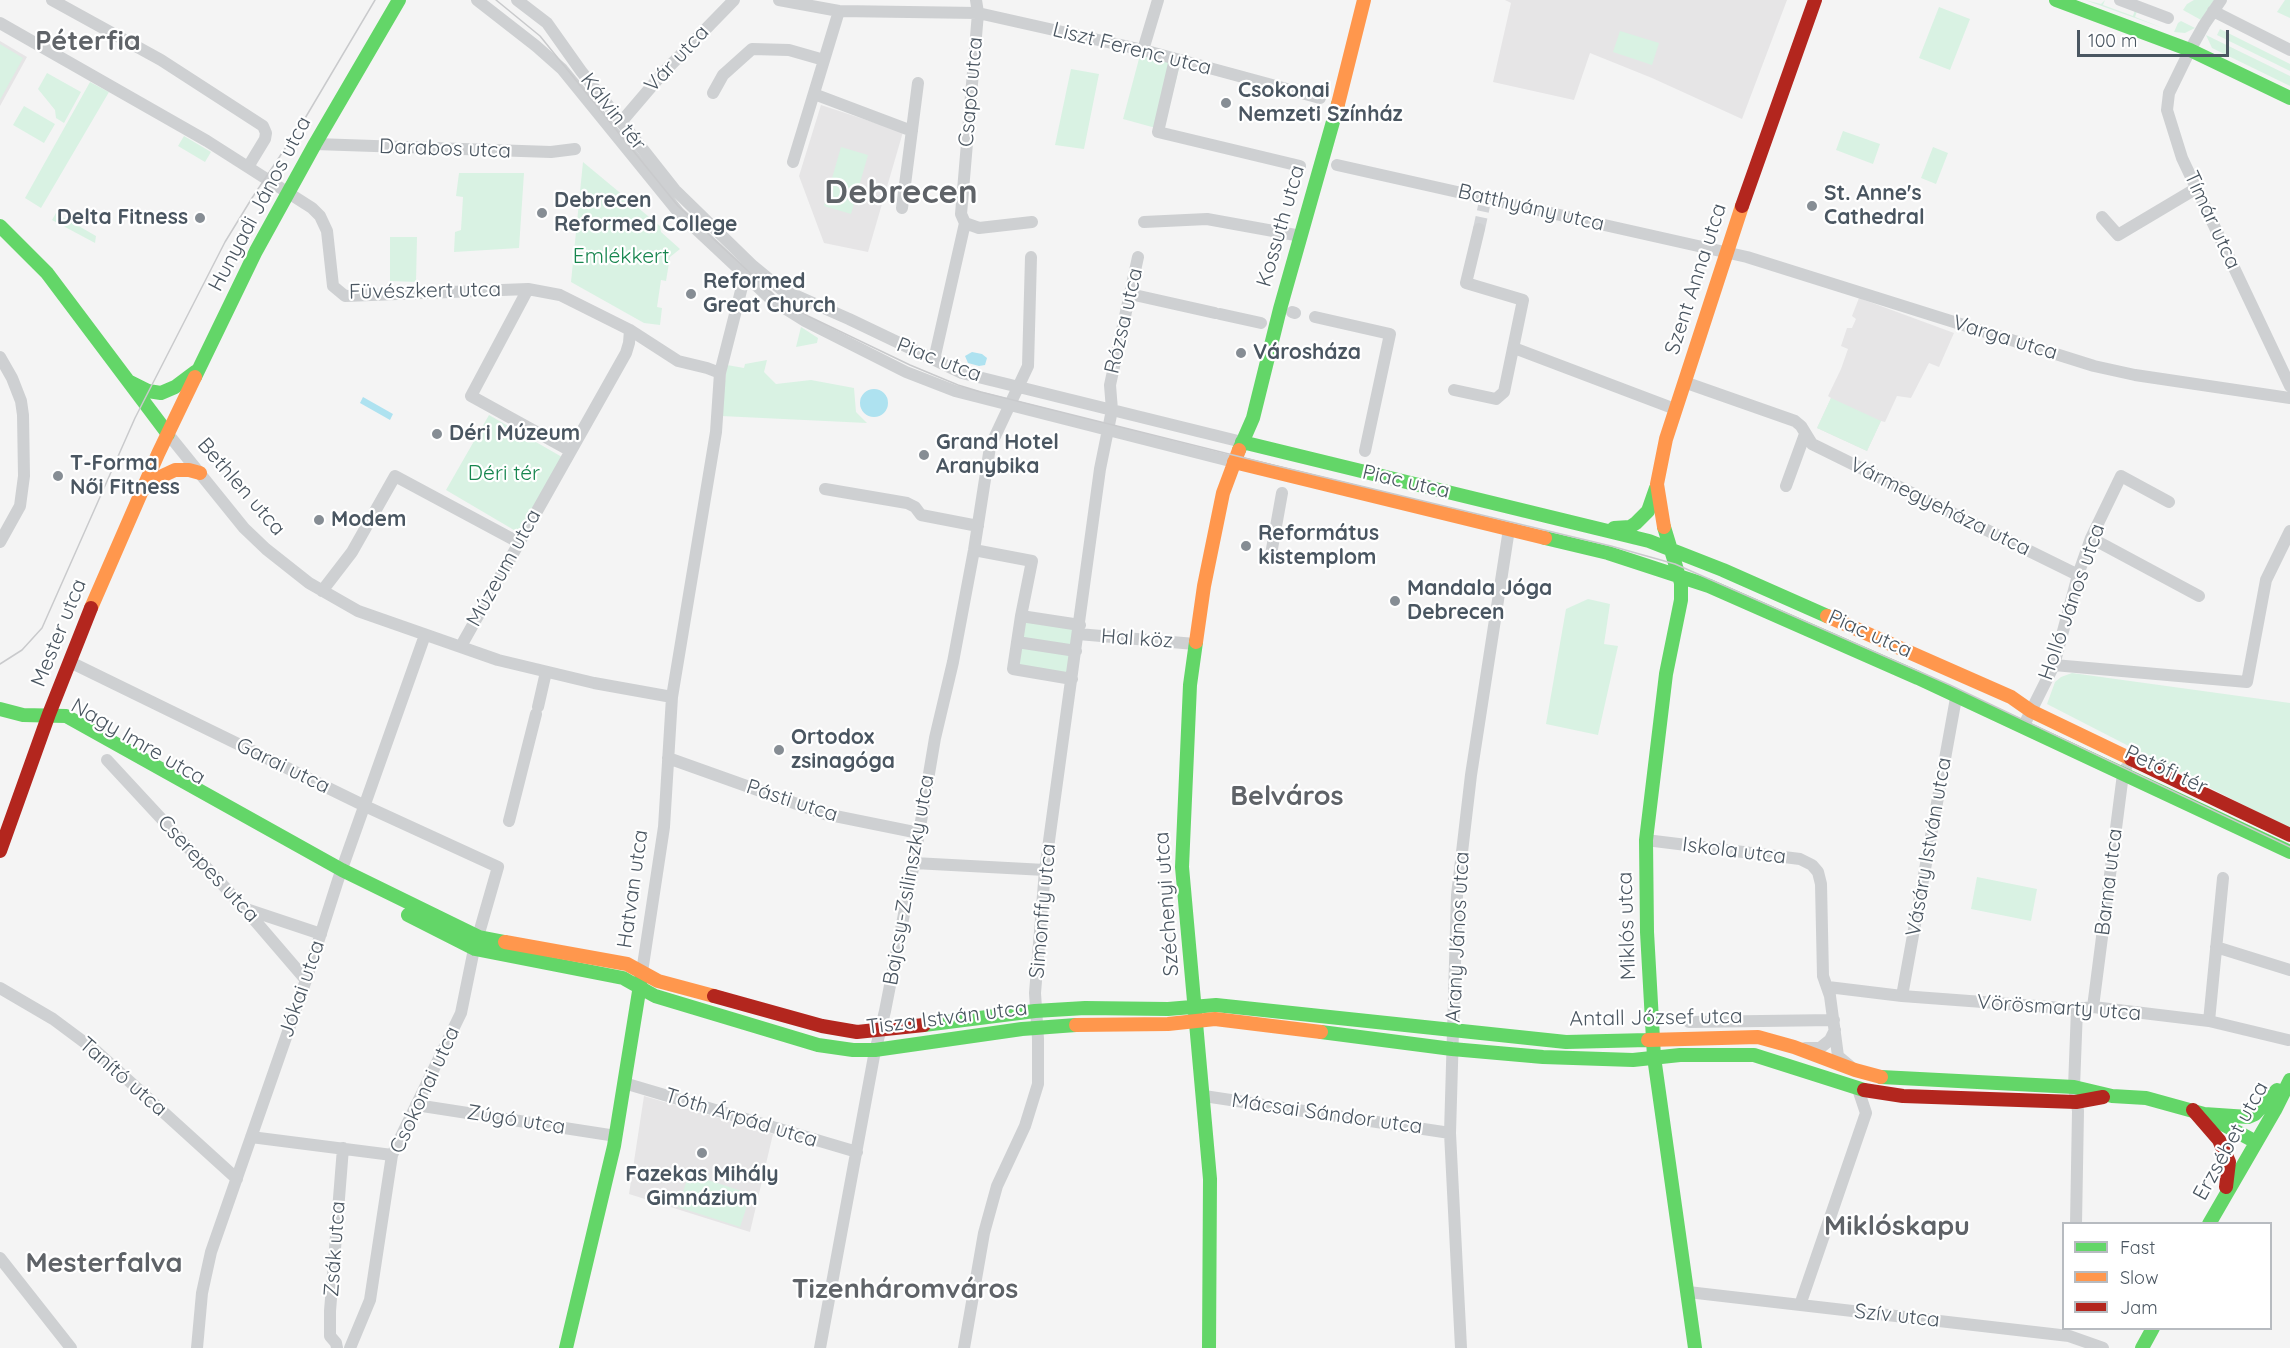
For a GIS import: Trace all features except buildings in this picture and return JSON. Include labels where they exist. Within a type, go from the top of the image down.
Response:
[{"type":"street","points":[[52,0],[161,60],[263,126],[266,133],[265,139],[248,167]]},
{"type":"street","name":"Hunyadi János utca","points":[[168,434],[256,251],[399,0]]},
{"type":"street","name":"Kálvin tér","points":[[477,0],[562,69],[670,194],[749,271],[773,301]]},
{"type":"street","name":"Kálvin tér","points":[[517,0],[547,23],[622,120],[670,194]]},
{"type":"street","name":"Vár utca","points":[[622,120],[663,73],[734,0]]},
{"type":"street","points":[[780,0],[839,11],[856,5],[978,13]]},
{"type":"street","name":"Csapó utca","points":[[934,360],[965,223],[961,214],[978,13],[976,0]]},
{"type":"street","points":[[1143,50],[1158,0]]},
{"type":"street","name":"Kossuth utca","points":[[1234,462],[1253,418],[1280,309],[1364,0]]},
{"type":"street","name":"Szent Anna utca","points":[[1685,578],[1670,549],[1657,484],[1666,439],[1726,252],[1815,0]]},
{"type":"street","points":[[2056,0],[2190,50],[2290,98]]},
{"type":"street","points":[[2120,0],[2168,18]]},
{"type":"street","name":"Tímár utca","points":[[2221,0],[2190,50],[2169,93],[2167,110],[2182,158],[2290,386]]},
{"type":"street","points":[[793,162],[839,11]]},
{"type":"street","points":[[2213,11],[2290,50]]},
{"type":"street","name":"Liszt Ferenc utca","points":[[978,13],[1143,50],[1320,98]]},
{"type":"street","points":[[0,23],[207,141],[289,192]]},
{"type":"street","points":[[713,93],[723,75],[752,49],[789,50],[824,60]]},
{"type":"street","points":[[1175,59],[1158,132],[1300,166]]},
{"type":"street","points":[[902,208],[918,83]]},
{"type":"street","points":[[814,94],[912,131]]},
{"type":"street","name":"Darabos utca","points":[[315,144],[551,152],[575,150]]},
{"type":"street","name":"Batthyány utca","points":[[1337,165],[1485,202],[1726,252]]},
{"type":"street","points":[[2102,217],[2118,235],[2197,189]]},
{"type":"street","name":"Füvészkert utca","points":[[289,192],[315,211],[324,223],[327,231],[333,286],[345,296],[528,289],[560,295],[630,330]]},
{"type":"street","points":[[1144,222],[1208,219],[1301,236]]},
{"type":"street","points":[[965,223],[979,228],[1032,222]]},
{"type":"street","name":"Bethlen utca","points":[[0,226],[47,273],[168,434],[244,528],[287,567],[322,591],[358,611],[498,660],[594,683],[672,697]]},
{"type":"street","points":[[1454,390],[1496,399],[1504,392],[1523,300],[1466,283],[1479,229]]},
{"type":"street","name":"Varga utca","points":[[1726,252],[1746,256],[2094,366],[2135,375],[2290,398]]},
{"type":"street","name":"Bajcsy-Zsilinszky utca","points":[[820,1348],[875,1050],[914,863],[935,738],[953,662],[990,447],[1028,366],[1031,257]]},
{"type":"street","name":"Rózsa utca","points":[[1079,630],[1100,469],[1112,410],[1110,385],[1138,257]]},
{"type":"street","name":"Kálvin tér","points":[[749,271],[781,289]]},
{"type":"street","name":"Hatvan utca","points":[[566,1348],[594,1241],[616,1136],[664,827],[672,697],[716,432],[720,373],[749,271]]},
{"type":"street","points":[[528,289],[471,396],[569,450]]},
{"type":"street","name":"Piac utca","points":[[781,289],[962,373],[1474,500],[1605,529],[1670,549],[1717,567],[2002,693],[2031,711]]},
{"type":"street","points":[[1130,294],[1261,322]]},
{"type":"street","name":"Piac utca","points":[[773,301],[831,335],[906,372],[955,392],[1608,553],[1685,578],[1918,678],[1956,698],[2023,727]]},
{"type":"street","points":[[1315,317],[1390,334],[1365,451]]},
{"type":"street","points":[[630,330],[678,361],[720,373]]},
{"type":"street","name":"Múzeum utca","points":[[460,646],[626,353],[630,330]]},
{"type":"street","points":[[1514,348],[1675,409]]},
{"type":"street","points":[[0,357],[21,401],[24,476],[20,506],[0,542]]},
{"type":"street","points":[[129,381],[148,391],[161,393],[187,379],[200,367]]},
{"type":"street","name":"Vármegyeháza utca","points":[[1684,382],[1795,421],[1809,439],[2078,575]]},
{"type":"street","name":"Mester utca","points":[[0,851],[49,714],[168,434]]},
{"type":"street","points":[[1786,486],[1809,439]]},
{"type":"street","name":"Széchenyi utca","points":[[1209,1348],[1210,1179],[1182,867],[1183,809],[1190,685],[1195,644],[1223,493],[1234,462]]},
{"type":"street","points":[[142,491],[160,477],[175,470],[200,473]]},
{"type":"street","points":[[322,591],[352,552],[395,476],[518,542]]},
{"type":"street","name":"Holló János utca","points":[[2023,727],[2054,664],[2078,575],[2091,538],[2121,476],[2169,502]]},
{"type":"street","points":[[1605,529],[1630,526],[1636,523],[1648,511],[1657,484]]},
{"type":"street","points":[[825,489],[907,503],[915,507],[921,515],[978,526]]},
{"type":"street","points":[[1270,560],[1281,497]]},
{"type":"street","name":"Arany János utca","points":[[1461,1348],[1450,1133],[1457,895],[1471,776],[1509,529]]},
{"type":"street","points":[[2054,664],[2247,682],[2266,580],[2290,531]]},
{"type":"street","points":[[2091,538],[2199,596]]},
{"type":"street","points":[[974,550],[1032,561],[1013,669],[1072,679]]},
{"type":"street","points":[[1685,578],[1717,567]]},
{"type":"street","name":"Miklós utca","points":[[1685,578],[1666,674],[1646,840],[1647,932],[1654,1057],[1689,1292],[1695,1348]]},
{"type":"street","name":"Hal köz","points":[[1021,616],[1079,630],[1195,644]]},
{"type":"street","name":"Hal köz","points":[[1072,679],[1079,630]]},
{"type":"street","name":"Jókai utca","points":[[197,1348],[202,1293],[208,1263],[340,875],[425,635]]},
{"type":"street","name":"Hal köz","points":[[1017,642],[1076,651]]},
{"type":"street","name":"Garai utca","points":[[70,662],[365,806],[498,867]]},
{"type":"street","points":[[509,821],[546,672]]},
{"type":"street","name":"Simonffy utca","points":[[964,1348],[984,1233],[994,1196],[1025,1126],[1038,1084],[1035,1011],[1045,870],[1072,679]]},
{"type":"street","name":"Vásáry István utca","points":[[1902,996],[1956,698]]},
{"type":"street","points":[[0,709],[23,715],[49,714]]},
{"type":"street","name":"Petőfi tér","points":[[2031,711],[2290,835]]},
{"type":"street","name":"Nagy Imre utca","points":[[49,714],[62,726],[340,875],[477,943],[623,978],[640,987]]},
{"type":"street","name":"Petőfi tér","points":[[2023,727],[2290,852]]},
{"type":"street","name":"Pásti utca","points":[[668,758],[825,814],[919,833]]},
{"type":"street","name":"Barna utca","points":[[2093,1007],[2123,774],[2131,758]]},
{"type":"street","name":"Cserepes utca","points":[[107,760],[245,909],[306,980]]},
{"type":"street","name":"Iskola utca","points":[[1646,840],[1800,859],[1812,865],[1818,872],[1821,884],[1823,976],[1828,987]]},
{"type":"street","points":[[914,863],[1045,870]]},
{"type":"street","name":"Csokonai utca","points":[[350,1348],[370,1300],[392,1155],[461,1013],[498,867]]},
{"type":"street","points":[[2209,1021],[2223,878]]},
{"type":"street","points":[[245,909],[321,934]]},
{"type":"street","name":"Nagy Imre utca","points":[[477,943],[627,964],[642,972]]},
{"type":"street","points":[[2216,947],[2290,970]]},
{"type":"street","name":"Tisza István utca","points":[[642,972],[658,981],[822,1026],[857,1032],[1035,1011],[1196,1014]]},
{"type":"street","name":"Tisza István utca","points":[[640,987],[655,996],[818,1045],[853,1050],[875,1050],[1037,1028],[1196,1014]]},
{"type":"street","points":[[1828,987],[1838,1056],[1855,1070]]},
{"type":"street","name":"Vörösmarty utca","points":[[1828,987],[1902,996],[2077,1009],[2093,1007],[2209,1021],[2289,1040]]},
{"type":"street","name":"Tanító utca","points":[[0,988],[53,1020],[96,1051],[237,1179]]},
{"type":"street","name":"Antall József utca","points":[[1196,1014],[1216,1005],[1566,1042],[1653,1041],[1741,1036],[1770,1039],[1881,1077],[2074,1087],[2112,1095],[2146,1098],[2198,1112],[2256,1142]]},
{"type":"street","points":[[2076,1222],[2078,1111],[2074,1087],[2077,1009]]},
{"type":"street","name":"Antall József utca","points":[[1196,1014],[1215,1019],[1452,1049],[1573,1059],[1633,1060],[1654,1057],[1754,1055],[1858,1089],[1903,1096],[2076,1102],[2112,1095]]},
{"type":"street","name":"Antall József utca","points":[[1689,1022],[1835,1025]]},
{"type":"street","points":[[1794,1047],[1820,1048],[1830,1040],[1835,1025]]},
{"type":"street","points":[[2198,1112],[2248,1118],[2267,1103],[2290,1075]]},
{"type":"street","name":"Erzsébet utca","points":[[2210,1222],[2290,1080]]},
{"type":"street","name":"Tóth Árpád utca","points":[[624,1083],[857,1152]]},
{"type":"street","points":[[1800,1305],[1866,1113],[1858,1089]]},
{"type":"street","name":"Mácsai Sándor utca","points":[[1203,1096],[1450,1133]]},
{"type":"street","name":"Zúgó utca","points":[[416,1105],[616,1136]]},
{"type":"street","points":[[2198,1112],[2219,1140],[2229,1162],[2228,1178],[2222,1200]]},
{"type":"street","points":[[251,1137],[392,1155]]},
{"type":"street","name":"Zsák utca","points":[[336,1348],[336,1343],[330,1336],[330,1311],[343,1148]]},
{"type":"street","points":[[0,1258],[71,1348]]},
{"type":"street","name":"Szív utca","points":[[1689,1292],[2070,1332],[2103,1348]]},
{"type":"street","points":[[2142,1348],[2152,1330]]},
{"type":"shaded area","points":[[1505,0],[1787,0],[1742,119],[1590,53],[1574,100],[1493,82],[1511,3]]},
{"type":"shaded area","points":[[0,41],[27,57],[0,106]]},
{"type":"shaded area","points":[[821,105],[903,132],[868,252],[824,243],[799,176]]},
{"type":"shaded area","points":[[1859,298],[1954,333],[1939,367],[1929,363],[1911,398],[1897,396],[1885,422],[1881,421],[1867,451],[1817,428],[1831,398],[1828,396],[1848,349],[1841,346],[1847,328],[1852,328],[1856,319],[1852,316]]},
{"type":"shaded area","name":"Fazekas Mihály Gimnázium","points":[[644,1096],[773,1134],[750,1232],[629,1194]]},
{"type":"green space","points":[[2085,0],[2101,4],[2105,0],[2103,5],[2133,16],[2135,10],[2137,11],[2135,17],[2163,28]]},
{"type":"green space","points":[[2194,0],[2214,0],[2201,20],[2183,10]]},
{"type":"green space","points":[[2285,0],[2290,0],[2290,18],[2277,12]]},
{"type":"green space","points":[[1939,7],[1970,19],[1950,70],[1919,58]]},
{"type":"green space","points":[[2181,21],[2195,28],[2185,33],[2174,32]]},
{"type":"green space","points":[[2220,29],[2290,64],[2290,71],[2217,35]]},
{"type":"green space","points":[[1620,31],[1659,43],[1652,65],[1613,52]]},
{"type":"green space","points":[[2206,35],[2290,76],[2290,86],[2212,48]]},
{"type":"green space","points":[[0,44],[23,58],[0,100]]},
{"type":"green space","points":[[1140,55],[1180,65],[1163,130],[1123,119]]},
{"type":"green space","points":[[1071,69],[1099,74],[1084,149],[1055,145]]},
{"type":"green space","points":[[47,73],[81,92],[64,123],[56,118],[55,110],[38,89]]},
{"type":"green space","points":[[90,82],[109,92],[41,208],[25,198]]},
{"type":"green space","points":[[24,106],[55,124],[44,143],[13,125]]},
{"type":"green space","points":[[1843,131],[1880,144],[1873,164],[1836,150]]},
{"type":"green space","points":[[184,136],[211,152],[205,162],[178,146]]},
{"type":"green space","points":[[841,147],[868,155],[851,214],[824,206]]},
{"type":"green space","points":[[1933,147],[1948,153],[1936,184],[1921,178]]},
{"type":"green space","name":"Emlékkert","points":[[583,162],[660,226],[661,232],[680,249],[670,257],[666,281],[661,280],[657,307],[662,308],[660,325],[644,323],[571,282]]},
{"type":"green space","points":[[459,173],[524,173],[519,248],[454,252],[455,232],[461,230],[463,197],[456,196]]},
{"type":"green space","points":[[56,213],[96,236],[95,243],[52,220]]},
{"type":"green space","points":[[390,237],[417,237],[416,282],[390,281]]},
{"type":"green space","points":[[801,327],[818,338],[817,343],[796,347]]},
{"type":"green space","points":[[767,360],[764,372],[776,384],[811,380],[854,388],[856,412],[867,423],[721,416],[727,365],[744,368],[745,364]]},
{"type":"green space","points":[[1831,398],[1881,421],[1867,451],[1817,428]]},
{"type":"green space","name":"Déri tér","points":[[489,415],[562,457],[519,533],[446,490]]},
{"type":"green space","points":[[1588,599],[1610,604],[1604,644],[1618,646],[1598,735],[1546,724],[1566,609]]},
{"type":"green space","points":[[1021,616],[1080,625],[1072,679],[1013,669]]},
{"type":"green space","points":[[2072,673],[2290,703],[2290,829],[2047,704],[2055,682]]},
{"type":"green space","points":[[1977,877],[2037,889],[2031,921],[1971,909]]},
{"type":"green space","points":[[689,1174],[751,1194],[740,1227],[678,1207]]},
{"type":"water","points":[[972,352],[982,354],[987,358],[985,365],[968,363],[965,356]]},
{"type":"water","points":[[874,389],[884,393],[888,403],[884,413],[874,417],[864,413],[860,403],[864,393]]},
{"type":"water","points":[[363,397],[393,414],[390,420],[360,403]]},
{"type":"tunnel","points":[[1479,229],[1484,206]]},
{"type":"tram line","points":[[0,664],[22,650],[42,628],[135,418],[225,242],[304,120],[375,0]]},
{"type":"tram line","points":[[496,0],[540,36],[678,206],[776,297],[808,316],[910,365],[981,392],[1611,546],[1675,564],[1950,685],[2290,847]]},
{"type":"traffic: fast","points":[[195,377],[256,251],[399,0]]},
{"type":"traffic: fast","points":[[2056,0],[2190,50],[2290,98]]},
{"type":"traffic: fast","points":[[1239,450],[1253,418],[1280,309],[1338,104]]},
{"type":"traffic: fast","points":[[0,226],[47,273],[168,434]]},
{"type":"traffic: fast","points":[[130,382],[148,391],[161,393],[175,387],[195,372]]},
{"type":"traffic: fast","points":[[1242,442],[1649,541],[1723,570],[1827,616]]},
{"type":"traffic: fast","points":[[1614,528],[1630,527],[1636,523],[1648,511],[1656,488]]},
{"type":"traffic: fast","points":[[1664,527],[1681,583],[1681,600],[1666,674],[1646,840],[1647,932],[1654,1057],[1695,1348]]},
{"type":"traffic: fast","points":[[1545,538],[1608,553],[1709,586],[1918,678],[2290,852]]},
{"type":"traffic: fast","points":[[1196,642],[1190,685],[1182,867],[1210,1179],[1209,1348]]},
{"type":"traffic: fast","points":[[0,709],[23,715],[66,716],[342,870],[479,937],[505,942]]},
{"type":"traffic: fast","points":[[408,915],[475,949],[623,978],[655,996],[818,1045],[853,1050],[875,1050],[1022,1029],[1076,1025]]},
{"type":"traffic: fast","points":[[566,1348],[614,1146],[641,979]]},
{"type":"traffic: fast","points":[[924,1025],[1035,1011],[1085,1008],[1168,1009],[1216,1005],[1566,1042],[1648,1040]]},
{"type":"traffic: fast","points":[[1321,1032],[1452,1049],[1543,1057],[1633,1060],[1680,1055],[1754,1055],[1864,1090]]},
{"type":"traffic: fast","points":[[1881,1077],[2074,1087],[2112,1096],[2146,1098],[2204,1114],[2256,1142]]},
{"type":"traffic: fast","points":[[2210,1222],[2290,1080]]},
{"type":"traffic: fast","points":[[2204,1114],[2248,1117],[2255,1114],[2277,1090]]},
{"type":"traffic: fast","points":[[2142,1348],[2152,1330]]},
{"type":"traffic: slow","points":[[1338,104],[1364,0]]},
{"type":"traffic: slow","points":[[1664,527],[1657,484],[1666,439],[1742,206]]},
{"type":"traffic: slow","points":[[91,608],[158,454],[195,377]]},
{"type":"traffic: slow","points":[[1196,642],[1204,586],[1223,493],[1239,450]]},
{"type":"traffic: slow","points":[[1234,462],[1545,538]]},
{"type":"traffic: slow","points":[[143,490],[160,477],[175,470],[200,473]]},
{"type":"traffic: slow","points":[[1827,616],[2011,697],[2031,711],[2131,759]]},
{"type":"traffic: slow","points":[[505,942],[627,964],[658,981],[714,996]]},
{"type":"traffic: slow","points":[[1076,1025],[1168,1024],[1215,1019],[1321,1032]]},
{"type":"traffic: slow","points":[[1648,1040],[1758,1037],[1881,1077]]},
{"type":"traffic: jam","points":[[1742,206],[1815,0]]},
{"type":"traffic: jam","points":[[0,851],[49,714],[91,608]]},
{"type":"traffic: jam","points":[[2131,759],[2290,835]]},
{"type":"traffic: jam","points":[[714,996],[822,1026],[857,1032],[924,1025]]},
{"type":"traffic: jam","points":[[1864,1090],[1903,1096],[2076,1102],[2103,1097]]},
{"type":"traffic: jam","points":[[2193,1110],[2219,1140],[2229,1162],[2226,1187]]},
{"type":"place","name":"Csokonai Nemzeti Színház","points":[[1226,103]]},
{"type":"place","name":"St. Anne's Cathedral","points":[[1812,206]]},
{"type":"place","name":"Debrecen Reformed College","points":[[542,213]]},
{"type":"place","name":"Delta Fitness","points":[[200,218]]},
{"type":"place","name":"Reformed Great Church","points":[[691,294]]},
{"type":"place","name":"Városháza","points":[[1241,353]]},
{"type":"place","name":"Déri Múzeum","points":[[437,434]]},
{"type":"place","name":"Grand Hotel Aranybika","points":[[924,455]]},
{"type":"place","name":"T-Forma Női Fitness","points":[[58,476]]},
{"type":"place","name":"Modem","points":[[319,520]]},
{"type":"place","name":"Református kistemplom","points":[[1246,546]]},
{"type":"place","name":"Mandala Jóga Debrecen","points":[[1395,601]]},
{"type":"place","name":"Ortodox zsinagóga","points":[[779,750]]},
{"type":"place","name":"Fazekas Mihály Gimnázium","points":[[702,1153]]},
{"type":"district","name":"Péterfia","points":[[88,42]]},
{"type":"district","name":"Debrecen","points":[[901,193]]},
{"type":"district","name":"Belváros","points":[[1287,797]]},
{"type":"district","name":"Miklóskapu","points":[[1897,1227]]},
{"type":"district","name":"Mesterfalva","points":[[104,1264]]},
{"type":"district","name":"Tizenháromváros","points":[[905,1290]]}]
